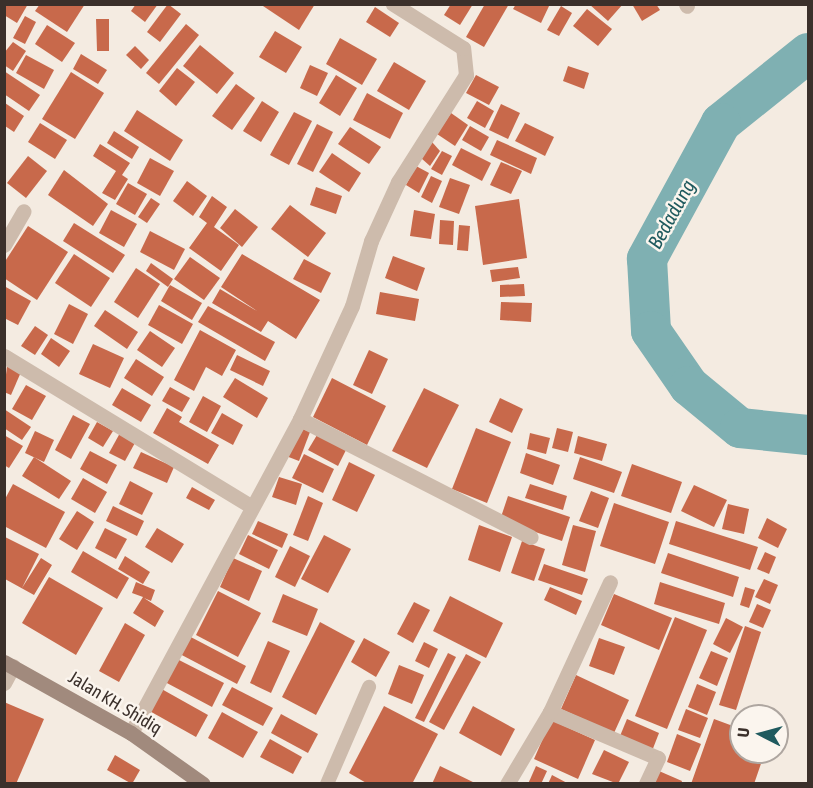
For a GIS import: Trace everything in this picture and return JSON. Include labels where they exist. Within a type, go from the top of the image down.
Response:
[{"type":"main road","name":"Jalan KH. Shidiq","points":[[9,664],[131,733],[202,783]]},
{"type":"street","points":[[131,733],[300,419],[352,306],[371,241],[398,182],[466,75],[463,48],[393,4]]},
{"type":"street","points":[[4,245],[24,211]]},
{"type":"street","points":[[4,356],[252,507]]},
{"type":"street","points":[[300,419],[531,537]]},
{"type":"street","points":[[507,783],[550,712],[610,582]]},
{"type":"street","points":[[4,683],[9,664]]},
{"type":"street","points":[[550,712],[658,758],[646,783]]},
{"type":"lane","points":[[327,783],[369,687]]},
{"type":"building","points":[[4,4],[28,4],[17,23],[4,15]]},
{"type":"building","points":[[40,4],[85,4],[67,32],[35,11]]},
{"type":"building","points":[[136,4],[158,4],[145,22],[131,11]]},
{"type":"building","points":[[168,4],[181,14],[160,42],[147,32]]},
{"type":"building","points":[[260,4],[315,4],[299,30]]},
{"type":"building","points":[[451,4],[473,4],[460,25],[444,15]]},
{"type":"building","points":[[485,4],[509,4],[484,47],[466,37]]},
{"type":"building","points":[[516,4],[550,4],[541,23],[513,9]]},
{"type":"building","points":[[589,4],[623,4],[608,21]]},
{"type":"building","points":[[632,4],[656,4],[660,10],[642,21]]},
{"type":"building","points":[[561,6],[572,13],[559,36],[547,30]]},
{"type":"building","points":[[375,7],[399,23],[390,37],[366,22]]},
{"type":"building","points":[[587,9],[612,29],[598,46],[573,26]]},
{"type":"building","points":[[25,16],[36,22],[25,44],[13,38]]},
{"type":"building","points":[[96,19],[109,19],[109,51],[97,51]]},
{"type":"building","points":[[186,24],[199,35],[159,84],[146,73]]},
{"type":"building","points":[[47,25],[75,43],[62,62],[35,44]]},
{"type":"building","points":[[275,31],[302,47],[286,73],[259,57]]},
{"type":"building","points":[[340,38],[377,59],[362,85],[326,64]]},
{"type":"building","points":[[13,42],[26,51],[13,71],[4,65],[4,53]]},
{"type":"building","points":[[200,45],[234,73],[217,94],[183,66]]},
{"type":"building","points":[[135,46],[149,60],[141,69],[126,55]]},
{"type":"building","points":[[81,54],[107,70],[98,84],[73,69]]},
{"type":"building","points":[[26,55],[54,70],[44,89],[16,73]]},
{"type":"building","points":[[394,62],[426,81],[409,110],[377,91]]},
{"type":"building","points":[[310,65],[328,73],[317,96],[300,88]]},
{"type":"building","points":[[568,66],[589,73],[584,89],[563,81]]},
{"type":"building","points":[[177,68],[195,82],[176,106],[159,91]]},
{"type":"building","points":[[4,71],[40,95],[29,111],[4,94]]},
{"type":"building","points":[[71,72],[104,93],[75,139],[42,119]]},
{"type":"building","points":[[336,75],[357,88],[340,116],[319,103]]},
{"type":"building","points":[[476,75],[499,87],[489,105],[466,93]]},
{"type":"building","points":[[236,84],[255,98],[232,130],[212,116]]},
{"type":"building","points":[[367,93],[403,113],[390,139],[353,120]]},
{"type":"building","points":[[262,101],[279,112],[261,142],[243,131]]},
{"type":"building","points":[[477,101],[494,111],[485,128],[467,118]]},
{"type":"building","points":[[5,103],[24,116],[14,132],[5,126]]},
{"type":"building","points":[[501,104],[520,113],[508,139],[489,130]]},
{"type":"building","points":[[137,110],[183,140],[170,161],[124,131]]},
{"type":"building","points":[[294,112],[312,121],[289,165],[270,155]]},
{"type":"building","points":[[451,113],[468,125],[455,146],[437,134]]},
{"type":"building","points":[[40,123],[67,140],[55,159],[28,142]]},
{"type":"building","points":[[525,123],[554,137],[545,156],[515,141]]},
{"type":"building","points":[[317,124],[333,132],[313,172],[297,164]]},
{"type":"building","points":[[470,126],[489,137],[481,151],[462,140]]},
{"type":"building","points":[[350,127],[381,147],[369,164],[338,144]]},
{"type":"building","points":[[114,131],[139,147],[132,159],[107,143]]},
{"type":"building","points":[[497,140],[537,158],[531,174],[490,155]]},
{"type":"building","points":[[432,142],[440,151],[430,166],[421,158]]},
{"type":"building","points":[[100,144],[130,163],[122,175],[128,179],[115,200],[102,193],[116,171],[93,156]]},
{"type":"building","points":[[461,148],[491,163],[482,181],[452,165]]},
{"type":"building","points":[[442,151],[452,156],[442,175],[431,169]]},
{"type":"building","points":[[332,153],[361,173],[349,192],[319,172]]},
{"type":"building","points":[[28,156],[47,171],[26,198],[7,183]]},
{"type":"building","points":[[150,158],[174,171],[160,196],[137,183]]},
{"type":"building","points":[[501,162],[522,171],[511,194],[490,185]]},
{"type":"building","points":[[416,166],[429,173],[419,193],[406,185]]},
{"type":"building","points":[[64,170],[108,204],[93,226],[48,195]]},
{"type":"building","points":[[431,176],[442,181],[432,203],[421,197]]},
{"type":"building","points":[[450,178],[470,185],[459,214],[439,207]]},
{"type":"building","points":[[187,181],[207,196],[193,216],[173,201]]},
{"type":"building","points":[[128,183],[147,194],[135,215],[116,204]]},
{"type":"building","points":[[316,187],[342,196],[336,214],[310,205]]},
{"type":"building","points":[[212,196],[227,207],[214,227],[239,245],[221,271],[189,248],[207,223],[199,217]]},
{"type":"building","points":[[151,198],[160,204],[147,223],[138,217]]},
{"type":"building","points":[[519,199],[527,258],[483,265],[475,206]]},
{"type":"building","points":[[290,205],[326,233],[308,257],[271,229]]},
{"type":"building","points":[[235,209],[258,227],[242,247],[220,228]]},
{"type":"building","points":[[111,210],[137,224],[124,247],[99,233]]},
{"type":"building","points":[[414,210],[435,214],[431,239],[410,236]]},
{"type":"building","points":[[440,220],[454,221],[453,245],[439,244]]},
{"type":"building","points":[[74,223],[125,255],[113,273],[63,241]]},
{"type":"building","points":[[459,225],[470,226],[468,251],[457,250]]},
{"type":"building","points":[[28,226],[68,252],[37,300],[4,278],[4,263]]},
{"type":"building","points":[[150,231],[185,249],[174,270],[140,252]]},
{"type":"building","points":[[74,254],[110,278],[91,307],[55,283]]},
{"type":"building","points":[[242,254],[320,300],[296,339],[268,321],[261,332],[212,303],[220,289],[257,311],[221,287]]},
{"type":"building","points":[[393,256],[425,268],[417,291],[385,278]]},
{"type":"building","points":[[190,257],[220,278],[204,300],[174,279]]},
{"type":"building","points":[[304,259],[331,273],[321,293],[293,279]]},
{"type":"building","points":[[151,263],[173,279],[168,287],[146,271]]},
{"type":"building","points":[[518,267],[520,278],[492,282],[490,270]]},
{"type":"building","points":[[136,268],[160,284],[138,318],[114,302]]},
{"type":"building","points":[[524,284],[525,296],[500,297],[500,285]]},
{"type":"building","points":[[170,285],[202,303],[192,320],[161,301]]},
{"type":"building","points":[[4,286],[31,301],[18,325],[4,318]]},
{"type":"building","points":[[380,292],[419,299],[415,321],[376,314]]},
{"type":"building","points":[[501,302],[532,303],[531,322],[500,320]]},
{"type":"building","points":[[69,304],[88,314],[73,344],[54,334]]},
{"type":"building","points":[[159,305],[193,324],[182,344],[148,325]]},
{"type":"building","points":[[208,306],[275,342],[265,361],[198,322]]},
{"type":"building","points":[[105,310],[138,332],[127,349],[94,326]]},
{"type":"building","points":[[35,326],[48,335],[35,355],[21,346]]},
{"type":"building","points":[[200,330],[236,350],[222,376],[206,367],[194,391],[174,380]]},
{"type":"building","points":[[150,331],[175,348],[162,367],[137,350]]},
{"type":"building","points":[[51,338],[70,351],[59,367],[41,354]]},
{"type":"building","points":[[93,344],[124,358],[110,388],[79,374]]},
{"type":"building","points":[[369,350],[388,359],[372,394],[353,385]]},
{"type":"building","points":[[237,355],[270,371],[263,386],[230,370]]},
{"type":"building","points":[[136,359],[164,377],[152,396],[124,378]]},
{"type":"building","points":[[7,366],[21,372],[11,395],[4,392]]},
{"type":"building","points":[[235,378],[268,398],[257,418],[223,397]]},
{"type":"building","points":[[332,378],[386,406],[367,445],[313,417]]},
{"type":"building","points":[[26,385],[46,396],[32,420],[12,409]]},
{"type":"building","points":[[170,387],[190,398],[182,412],[162,401]]},
{"type":"building","points":[[122,388],[151,405],[141,422],[112,405]]},
{"type":"building","points":[[424,388],[459,405],[427,468],[392,451]]},
{"type":"building","points":[[203,396],[221,406],[207,432],[189,422]]},
{"type":"building","points":[[500,398],[523,409],[512,433],[489,422]]},
{"type":"building","points":[[167,408],[182,417],[179,422],[219,445],[208,464],[153,433]]},
{"type":"building","points":[[4,409],[31,427],[22,440],[4,428]]},
{"type":"building","points":[[222,413],[243,425],[233,445],[211,433]]},
{"type":"building","points":[[73,415],[90,424],[71,459],[55,450]]},
{"type":"building","points":[[97,422],[113,431],[103,447],[88,438]]},
{"type":"building","points":[[298,427],[310,432],[299,461],[286,456]]},
{"type":"building","points":[[476,428],[511,442],[487,503],[452,489]]},
{"type":"building","points":[[557,428],[573,432],[568,452],[552,448]]},
{"type":"building","points":[[35,431],[54,440],[44,462],[25,453]]},
{"type":"building","points":[[120,433],[136,441],[125,461],[109,453]]},
{"type":"building","points":[[530,433],[550,438],[546,454],[527,449]]},
{"type":"building","points":[[4,435],[23,446],[9,468],[4,465]]},
{"type":"building","points":[[317,435],[346,450],[338,466],[308,450]]},
{"type":"building","points":[[578,436],[607,444],[602,461],[574,453]]},
{"type":"building","points":[[90,451],[117,465],[107,484],[80,469]]},
{"type":"building","points":[[141,452],[174,467],[167,483],[133,468]]},
{"type":"building","points":[[526,453],[560,465],[553,485],[520,473]]},
{"type":"building","points":[[304,454],[334,469],[323,493],[292,478]]},
{"type":"building","points":[[34,457],[71,481],[59,499],[22,476]]},
{"type":"building","points":[[580,457],[622,472],[614,493],[573,479]]},
{"type":"building","points":[[349,462],[375,475],[357,512],[332,500]]},
{"type":"building","points":[[632,464],[682,482],[671,513],[621,496]]},
{"type":"building","points":[[279,477],[302,484],[296,505],[272,497]]},
{"type":"building","points":[[83,478],[107,492],[95,513],[71,499]]},
{"type":"building","points":[[130,481],[153,493],[142,515],[119,504]]},
{"type":"building","points":[[13,484],[65,512],[46,548],[4,526],[4,501]]},
{"type":"building","points":[[530,484],[567,496],[563,510],[525,498]]},
{"type":"building","points":[[694,485],[727,500],[714,527],[681,511]]},
{"type":"building","points":[[192,487],[215,500],[209,510],[186,498]]},
{"type":"building","points":[[591,491],[609,498],[598,528],[579,521]]},
{"type":"building","points":[[308,496],[323,503],[308,541],[293,535]]},
{"type":"building","points":[[508,496],[570,517],[562,541],[500,520]]},
{"type":"building","points":[[614,503],[669,522],[655,564],[600,546]]},
{"type":"building","points":[[728,504],[749,509],[744,534],[722,529]]},
{"type":"building","points":[[113,506],[144,521],[137,536],[106,521]]},
{"type":"building","points":[[77,511],[94,522],[77,550],[59,539]]},
{"type":"building","points":[[767,518],[787,529],[778,548],[758,538]]},
{"type":"building","points":[[258,521],[288,534],[282,548],[252,534]]},
{"type":"building","points":[[676,521],[758,547],[750,570],[669,544]]},
{"type":"building","points":[[479,525],[512,537],[500,572],[468,560]]},
{"type":"building","points":[[573,525],[596,531],[585,572],[562,565]]},
{"type":"building","points":[[105,528],[127,539],[116,559],[95,548]]},
{"type":"building","points":[[157,528],[184,544],[172,563],[145,547]]},
{"type":"building","points":[[248,535],[278,550],[269,569],[239,554]]},
{"type":"building","points":[[324,535],[351,549],[328,593],[301,579]]},
{"type":"building","points":[[5,537],[39,554],[22,588],[41,558],[52,565],[34,595],[5,579]]},
{"type":"building","points":[[522,541],[545,549],[534,581],[511,573]]},
{"type":"building","points":[[290,546],[310,556],[295,587],[275,577]]},
{"type":"building","points":[[83,551],[129,578],[117,599],[71,572]]},
{"type":"building","points":[[765,552],[776,557],[769,574],[757,569]]},
{"type":"building","points":[[668,553],[739,577],[733,597],[661,573]]},
{"type":"building","points":[[125,556],[150,572],[143,584],[118,569]]},
{"type":"building","points":[[233,558],[262,571],[249,601],[220,587]]},
{"type":"building","points":[[544,564],[588,579],[582,595],[538,580]]},
{"type":"building","points":[[49,577],[103,608],[76,655],[22,623]]},
{"type":"building","points":[[764,579],[778,585],[770,604],[755,597]]},
{"type":"building","points":[[136,582],[155,590],[151,601],[144,598],[164,611],[155,627],[133,613],[143,597],[132,593]]},
{"type":"building","points":[[660,582],[725,603],[719,624],[654,604]]},
{"type":"building","points":[[550,587],[582,601],[576,615],[544,600]]},
{"type":"building","points":[[745,587],[755,590],[749,608],[740,605]]},
{"type":"building","points":[[218,591],[261,613],[238,657],[196,635]]},
{"type":"building","points":[[283,594],[318,609],[307,636],[272,622]]},
{"type":"building","points":[[614,594],[672,618],[659,650],[601,625]]},
{"type":"building","points":[[450,596],[503,623],[486,658],[433,631]]},
{"type":"building","points":[[414,602],[430,610],[413,643],[397,634]]},
{"type":"building","points":[[757,604],[771,610],[763,628],[749,622]]},
{"type":"building","points":[[675,617],[707,630],[667,729],[635,716]]},
{"type":"building","points":[[726,618],[743,627],[730,653],[713,644]]},
{"type":"building","points":[[320,622],[355,641],[316,715],[282,697]]},
{"type":"building","points":[[125,623],[145,635],[119,682],[99,671]]},
{"type":"building","points":[[745,626],[761,632],[738,704],[729,704],[729,708],[719,705]]},
{"type":"building","points":[[185,634],[246,666],[237,684],[176,652]]},
{"type":"building","points":[[364,638],[390,652],[376,677],[351,662]]},
{"type":"building","points":[[599,638],[625,647],[614,675],[589,666]]},
{"type":"building","points":[[268,641],[290,651],[271,693],[250,683]]},
{"type":"building","points":[[424,642],[438,649],[429,668],[415,661]]},
{"type":"building","points":[[711,651],[728,658],[717,686],[699,678]]},
{"type":"building","points":[[448,653],[456,657],[424,722],[415,718]]},
{"type":"building","points":[[466,654],[481,662],[444,730],[429,722]]},
{"type":"building","points":[[177,659],[224,683],[212,707],[165,682]]},
{"type":"building","points":[[399,665],[424,675],[412,704],[388,694]]},
{"type":"building","points":[[576,675],[629,700],[614,733],[561,709]]},
{"type":"building","points":[[697,684],[716,692],[707,715],[688,707]]},
{"type":"building","points":[[158,687],[208,715],[196,737],[146,709]]},
{"type":"building","points":[[232,687],[273,708],[263,726],[222,705]]},
{"type":"building","points":[[4,702],[44,719],[16,784],[4,784]]},
{"type":"building","points":[[384,706],[438,734],[412,784],[368,784],[349,773]]},
{"type":"building","points":[[473,706],[515,729],[501,756],[459,733]]},
{"type":"building","points":[[686,709],[708,718],[700,738],[678,730]]},
{"type":"building","points":[[222,712],[258,732],[243,758],[208,738]]},
{"type":"building","points":[[281,714],[318,734],[308,753],[271,733]]},
{"type":"building","points":[[627,719],[659,733],[652,751],[620,736]]},
{"type":"building","points":[[714,719],[729,725],[729,764],[761,764],[754,784],[691,784]]},
{"type":"building","points":[[551,720],[595,740],[578,779],[534,759]]},
{"type":"building","points":[[677,734],[701,744],[690,771],[667,762]]},
{"type":"building","points":[[270,739],[302,757],[293,774],[260,757]]},
{"type":"building","points":[[604,750],[629,762],[618,784],[592,774]]},
{"type":"building","points":[[115,755],[140,770],[132,784],[107,770]]},
{"type":"building","points":[[440,766],[477,784],[432,784]]},
{"type":"building","points":[[536,766],[547,771],[541,784],[528,784]]},
{"type":"building","points":[[659,771],[682,781],[681,784],[654,784]]},
{"type":"building","points":[[552,775],[569,784],[548,784]]},
{"type":"waterway","name":"Bedadung","points":[[808,53],[721,123],[647,259],[651,331],[689,386],[740,428],[808,435]]}]
